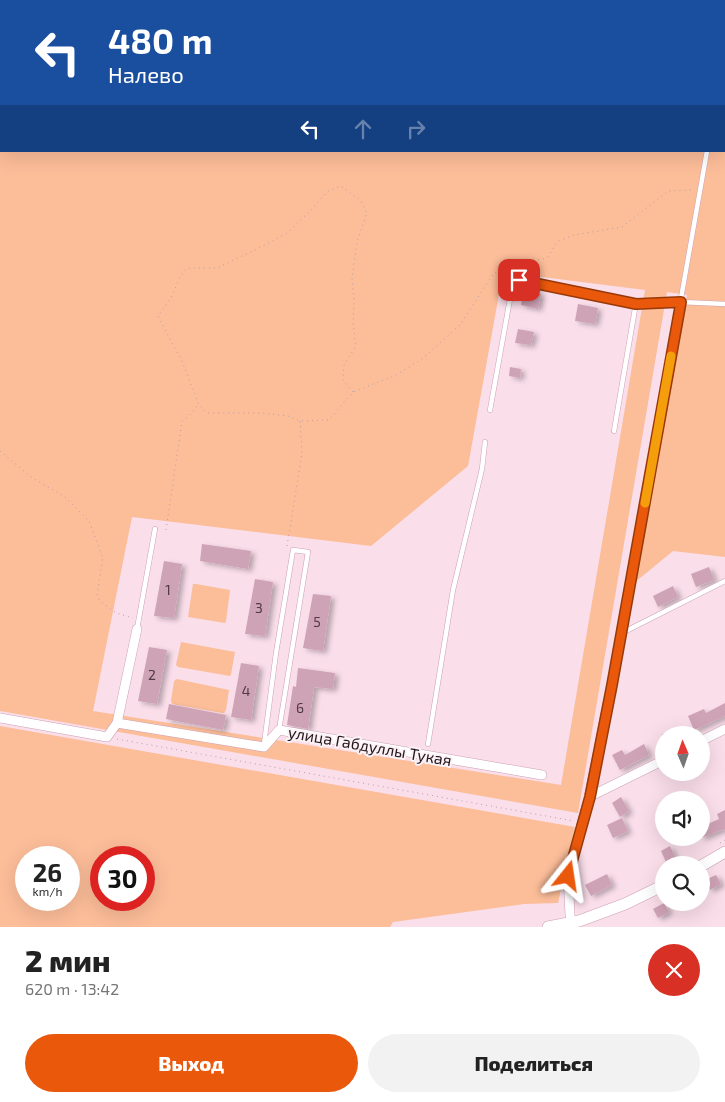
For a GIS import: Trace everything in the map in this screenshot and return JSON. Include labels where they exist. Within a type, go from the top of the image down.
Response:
[{"type":"street","points":[[0,718],[107,737],[117,723],[138,625]]},
{"type":"street","points":[[572,925],[568,876],[590,797],[622,633]]},
{"type":"street","name":"улица Габдуллы Тукая","points":[[117,723],[264,747],[279,730],[542,775]]},
{"type":"street","points":[[710,736],[725,728]]},
{"type":"street","points":[[590,797],[655,764]]},
{"type":"street","points":[[710,861],[725,852]]},
{"type":"street","points":[[548,927],[572,925],[625,904],[655,889]]},
{"type":"lane","points":[[622,633],[707,152]]},
{"type":"lane","points":[[490,410],[512,288],[519,280],[636,304],[681,302],[725,304]]},
{"type":"lane","points":[[614,431],[636,304]]},
{"type":"lane","points":[[428,744],[453,590],[482,469],[485,442]]},
{"type":"lane","points":[[138,625],[155,529]]},
{"type":"lane","points":[[264,747],[276,653],[293,550],[308,552],[279,730]]},
{"type":"lane","points":[[622,633],[725,581]]},
{"type":"path","points":[[341,186],[360,200],[367,213],[357,241],[352,279],[354,300],[353,324],[356,346],[344,365],[343,380],[353,392],[329,420],[300,420],[288,416],[261,413],[207,413],[199,405],[182,361],[158,316],[171,298],[180,277],[187,268],[217,268],[261,247],[287,233],[310,212],[328,191],[341,186]]},
{"type":"path","points":[[166,530],[182,421],[199,405]]},
{"type":"path","points":[[287,550],[302,454],[300,420]]},
{"type":"path","points":[[0,451],[31,477],[65,497],[89,521],[103,558],[97,594],[100,601],[116,613],[138,625]]},
{"type":"path","points":[[107,737],[582,823]]},
{"type":"shaded area","points":[[0,152],[725,152],[725,557],[673,551],[634,583],[687,295],[667,292],[578,813],[0,711]],"holes":[[[503,272],[645,290],[561,785],[93,711],[132,517],[371,546],[468,466]]]},
{"type":"shaded area","points":[[193,584],[230,590],[225,623],[188,617]]},
{"type":"shaded area","points":[[181,642],[235,652],[230,676],[178,667],[176,665]]},
{"type":"shaded area","points":[[177,679],[229,690],[224,713],[172,704],[174,682]]},
{"type":"shaded area","points":[[0,726],[575,827],[558,903],[524,904],[393,922],[390,927],[0,927]]},
{"type":"building","points":[[524,290],[541,294],[538,309],[521,305]]},
{"type":"building","points":[[578,304],[598,308],[595,324],[575,321]]},
{"type":"building","points":[[518,329],[534,332],[531,345],[515,343]]},
{"type":"building","points":[[510,367],[521,369],[520,378],[509,376]]},
{"type":"building","points":[[202,544],[251,551],[248,569],[200,561]]},
{"type":"building","points":[[164,561],[182,564],[174,618],[154,616]]},
{"type":"building","points":[[709,567],[714,580],[696,587],[691,574]]},
{"type":"building","points":[[255,579],[273,582],[265,636],[245,634]]},
{"type":"building","points":[[673,586],[678,597],[658,607],[653,596]]},
{"type":"building","points":[[313,594],[331,596],[323,651],[303,648]]},
{"type":"building","points":[[149,647],[167,650],[157,704],[138,701]]},
{"type":"building","points":[[241,663],[259,666],[251,720],[231,717]]},
{"type":"building","points":[[298,668],[335,673],[333,689],[314,687],[308,729],[287,725],[293,686],[296,687]]},
{"type":"building","points":[[725,703],[725,716],[703,726],[692,726],[688,716],[704,709],[706,713]]},
{"type":"building","points":[[169,704],[226,715],[223,730],[166,719]]},
{"type":"building","points":[[644,744],[649,755],[620,770],[612,755],[622,750],[625,755]]},
{"type":"building","points":[[621,797],[629,811],[620,817],[612,803]]},
{"type":"building","points":[[725,810],[725,831],[724,829],[710,834],[710,823],[719,819],[717,814]]},
{"type":"building","points":[[622,818],[628,831],[613,838],[607,825]]},
{"type":"building","points":[[670,846],[675,856],[663,856],[661,851]]},
{"type":"building","points":[[607,874],[612,885],[591,896],[585,885]]},
{"type":"building","points":[[716,875],[721,884],[710,890],[710,878]]},
{"type":"building","points":[[655,908],[655,911],[669,912],[658,918],[653,909]]},
{"type":"slow traffic","points":[[645,503],[671,356]]},
{"type":"route","points":[[519,280],[636,304],[681,302],[622,633],[590,797],[568,876]]}]
